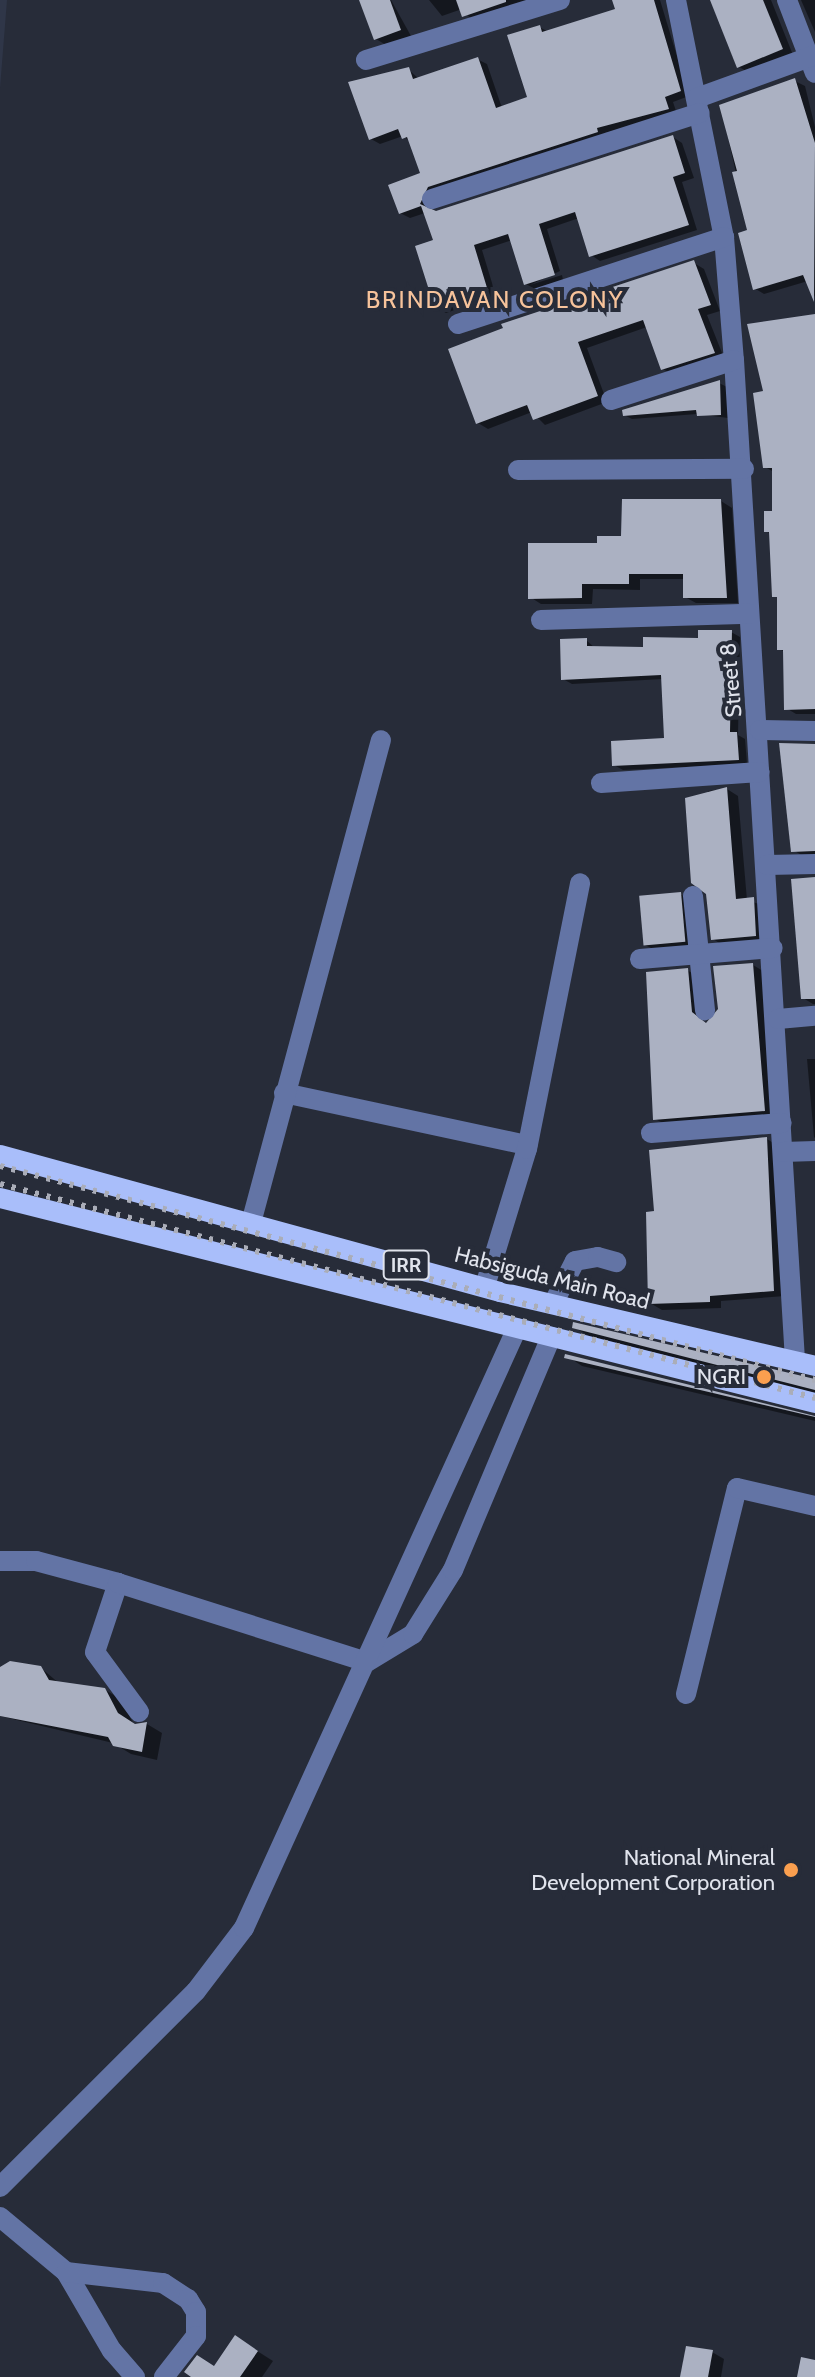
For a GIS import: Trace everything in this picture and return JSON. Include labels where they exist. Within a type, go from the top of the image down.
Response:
[{"type":"main road","name":"Habsiguda Main Road","points":[[0,1155],[553,1304],[805,1364]]},
{"type":"main road","name":"IRR","points":[[0,1198],[815,1403]]},
{"type":"street","points":[[366,60],[560,0]]},
{"type":"street","name":"Street 8","points":[[676,0],[724,237],[744,469],[749,614],[760,730],[783,1152],[805,1364]]},
{"type":"street","points":[[432,199],[699,106],[813,62],[787,0]]},
{"type":"street","points":[[458,324],[724,237]]},
{"type":"street","points":[[611,400],[734,360]]},
{"type":"street","points":[[518,470],[744,469]]},
{"type":"street","points":[[541,620],[749,614]]},
{"type":"street","points":[[760,730],[815,731]]},
{"type":"street","points":[[251,1223],[381,740]]},
{"type":"street","points":[[601,783],[760,772]]},
{"type":"street","points":[[767,865],[815,864]]},
{"type":"street","points":[[485,1286],[527,1145],[580,883]]},
{"type":"street","points":[[693,896],[705,1010]]},
{"type":"street","points":[[640,959],[773,948]]},
{"type":"street","points":[[778,1019],[815,1016]]},
{"type":"street","points":[[284,1093],[527,1145]]},
{"type":"street","points":[[651,1133],[782,1123]]},
{"type":"street","points":[[783,1152],[815,1151]]},
{"type":"street","points":[[553,1304],[575,1261],[598,1257],[616,1262]]},
{"type":"street","points":[[0,2187],[168,2019],[232,1947],[367,1662],[517,1328]]},
{"type":"street","points":[[0,1561],[36,1561],[118,1583],[367,1662],[413,1634],[436,1600],[551,1337]]},
{"type":"street","points":[[686,1694],[737,1488],[815,1506]]},
{"type":"street","points":[[118,1583],[95,1652],[103,1670],[139,1712]]},
{"type":"street","points":[[0,2217],[66,2272],[112,2351],[135,2377]]},
{"type":"street","points":[[66,2272],[163,2283],[188,2299],[196,2312],[196,2336],[164,2377]]},
{"type":"shaded area","points":[[0,0],[7,0],[0,88]]},
{"type":"building","points":[[359,0],[390,0],[401,30],[374,40]]},
{"type":"building","points":[[456,0],[506,0],[506,2],[462,17]]},
{"type":"building","points":[[612,0],[654,0],[681,91],[665,97],[669,109],[597,128],[598,132],[428,187],[420,204],[436,211],[673,135],[685,173],[673,177],[689,225],[589,257],[575,212],[539,224],[555,275],[524,285],[508,234],[474,245],[488,291],[435,309],[415,246],[433,240],[421,206],[399,214],[388,185],[420,173],[407,137],[402,139],[398,129],[369,140],[348,82],[409,67],[413,79],[478,57],[496,108],[527,97],[507,35],[540,25],[542,32],[615,9]]},
{"type":"building","points":[[710,0],[763,0],[783,49],[737,68]]},
{"type":"building","points":[[795,78],[815,143],[814,302],[803,275],[753,290],[738,233],[747,230],[732,172],[737,171],[719,105]]},
{"type":"building","points":[[694,260],[711,305],[698,309],[715,353],[661,370],[643,320],[578,342],[598,396],[533,420],[527,405],[476,424],[448,349],[503,328],[501,324]]},
{"type":"building","points":[[815,314],[815,709],[784,710],[783,650],[777,650],[777,597],[772,597],[769,532],[764,532],[764,511],[772,511],[772,468],[763,468],[753,393],[763,391],[747,324]]},
{"type":"building","points":[[720,380],[721,415],[697,416],[696,410],[623,416],[622,410]]},
{"type":"building","points":[[622,499],[721,499],[727,598],[683,598],[683,574],[629,574],[629,584],[582,584],[582,598],[528,599],[528,543],[597,543],[597,536],[621,536]]},
{"type":"building","points":[[698,630],[732,630],[730,732],[737,732],[739,760],[612,766],[611,741],[664,738],[661,675],[561,680],[560,639],[587,638],[587,646],[643,647],[643,637],[698,638]]},
{"type":"building","points":[[779,743],[815,744],[815,851],[791,852]]},
{"type":"building","points":[[727,787],[736,899],[754,897],[756,936],[711,940],[706,894],[691,883],[685,798]]},
{"type":"building","points":[[815,877],[815,999],[801,999],[791,879]]},
{"type":"building","points":[[681,892],[685,942],[644,945],[639,896]]},
{"type":"building","points":[[753,963],[765,1111],[653,1120],[646,972],[688,968],[692,1012],[706,1023],[718,1009],[713,966]]},
{"type":"building","points":[[767,1137],[774,1291],[710,1296],[710,1302],[648,1304],[646,1212],[654,1211],[649,1150]]},
{"type":"building","points":[[573,1322],[815,1379],[815,1390],[572,1328]]},
{"type":"building","points":[[565,1354],[815,1416],[815,1417],[564,1358]]},
{"type":"building","points":[[10,1661],[41,1666],[49,1680],[105,1688],[118,1713],[135,1724],[147,1722],[142,1752],[113,1746],[108,1737],[0,1716],[0,1667]]},
{"type":"building","points":[[235,2335],[258,2351],[240,2377],[191,2377],[184,2372],[197,2355],[214,2366]]},
{"type":"building","points":[[686,2346],[713,2350],[708,2377],[680,2377]]},
{"type":"building","points":[[801,2357],[815,2360],[815,2377],[797,2377]]},
{"type":"railway","points":[[0,1166],[815,1380]]},
{"type":"railway","points":[[0,1184],[815,1398]]},
{"type":"place","name":"NGRI","points":[[764,1377]]},
{"type":"place","name":"National Mineral Development Corporation","points":[[791,1870]]},
{"type":"district","name":"BRINDAVAN COLONY","points":[[495,300]]}]
